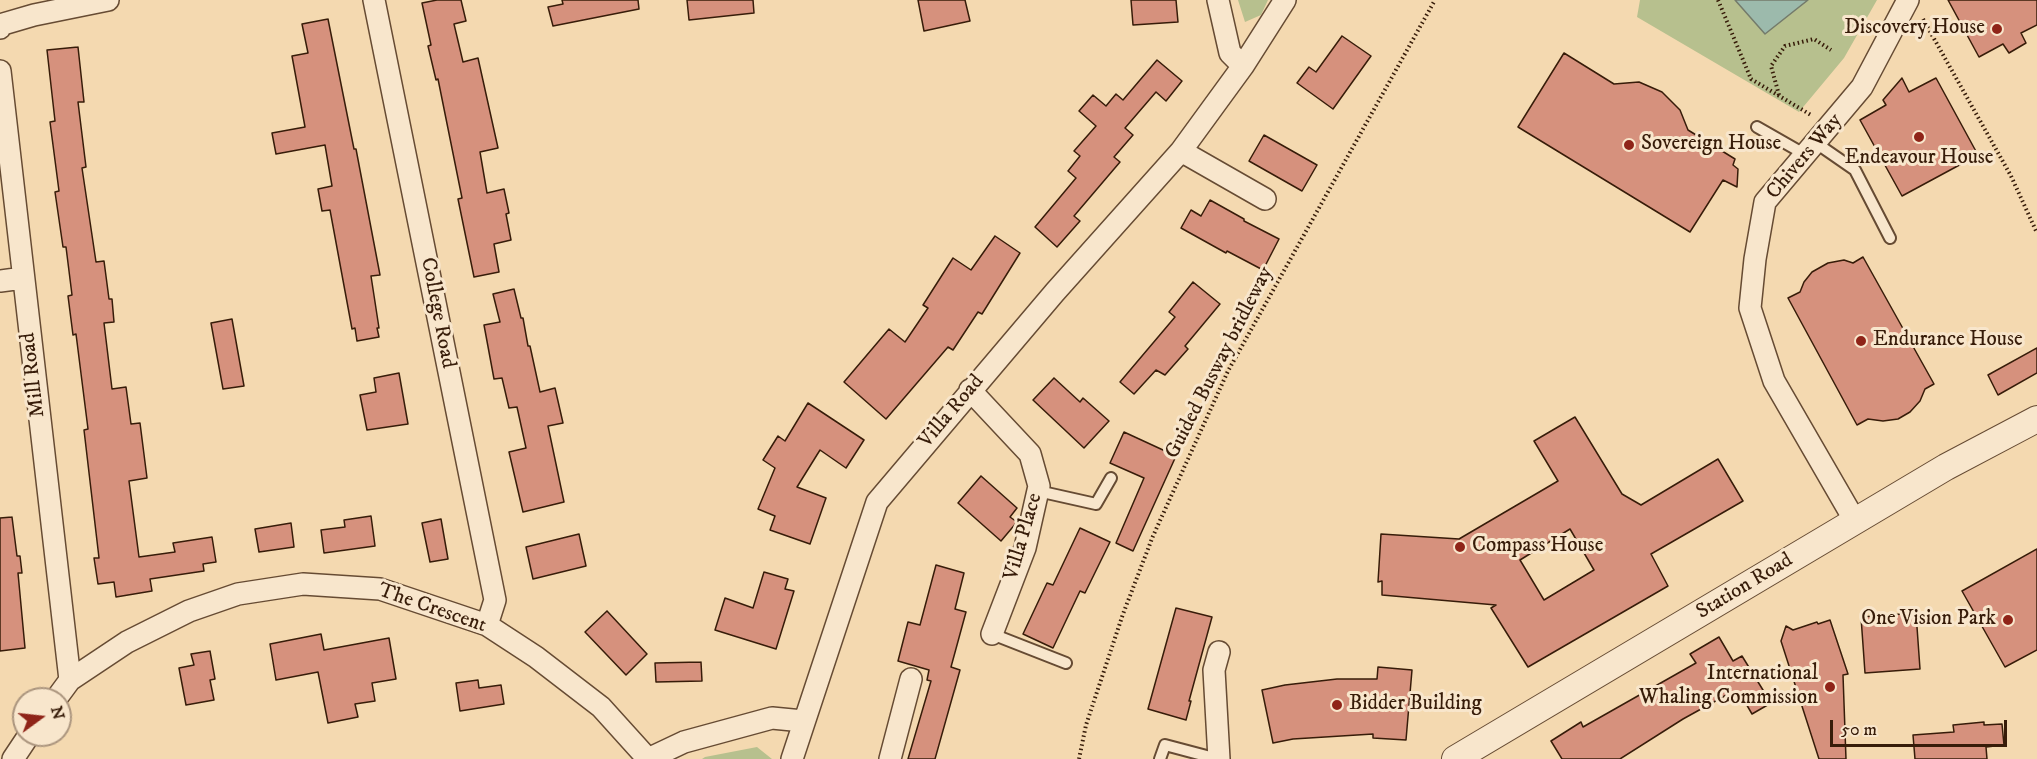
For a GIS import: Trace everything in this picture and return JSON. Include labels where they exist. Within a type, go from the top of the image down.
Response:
[{"type":"street","points":[[0,27],[34,15],[108,0]]},
{"type":"street","name":"College Road","points":[[374,0],[495,600],[487,625]]},
{"type":"street","points":[[1218,0],[1230,52],[1243,66]]},
{"type":"street","name":"Villa Road","points":[[792,759],[877,502],[970,390],[1181,151],[1243,66],[1285,0]]},
{"type":"street","name":"Chivers Way","points":[[1855,521],[1774,381],[1750,308],[1755,259],[1765,202],[1862,87],[1908,0]]},
{"type":"street","name":"Mill Road","points":[[0,71],[70,680]]},
{"type":"street","points":[[1181,151],[1265,199]]},
{"type":"street","points":[[0,281],[23,278]]},
{"type":"street","name":"Villa Place","points":[[970,390],[1030,454],[1039,486],[1025,548],[992,634]]},
{"type":"street","name":"Station Road","points":[[1455,759],[1946,467],[2037,419]]},
{"type":"street","name":"The Crescent","points":[[65,687],[70,680],[127,642],[189,611],[238,594],[303,584],[380,589],[487,625],[537,657],[601,707],[648,759]]},
{"type":"street","points":[[1219,652],[1214,670],[1219,759]]},
{"type":"street","points":[[890,759],[911,679]]},
{"type":"street","points":[[648,759],[684,742],[772,718],[803,721]]},
{"type":"lane","points":[[1757,127],[1855,170],[1890,238]]},
{"type":"lane","points":[[1038,491],[1096,504],[1111,478]]},
{"type":"lane","points":[[992,634],[1066,663]]},
{"type":"lane","points":[[1160,759],[1165,745],[1219,759]]},
{"type":"path","name":"Guided Busway bridleway","points":[[1079,759],[1086,725],[1153,536],[1223,381],[1435,0]]},
{"type":"path","points":[[1718,0],[1751,79],[1830,126]]},
{"type":"path","points":[[1922,18],[2011,176],[2037,233]]},
{"type":"path","points":[[1779,96],[1771,66],[1785,46],[1815,39],[1831,50]]},
{"type":"green space","points":[[1238,0],[1268,0],[1261,15],[1245,22]]},
{"type":"green space","points":[[1640,0],[1877,0],[1844,58],[1799,112],[1637,17]]},
{"type":"green space","points":[[757,747],[772,759],[702,759],[705,757]]},
{"type":"shaded area","points":[[1735,0],[1808,0],[1765,34]]},
{"type":"building","points":[[437,0],[461,0],[466,21],[454,24],[463,62],[478,58],[498,148],[480,152],[487,193],[504,189],[509,213],[506,214],[511,240],[494,244],[499,272],[474,277],[458,199],[462,198],[438,79],[436,80],[428,46],[431,45],[422,3]]},
{"type":"building","points":[[562,0],[638,0],[639,9],[553,26],[548,7],[563,4]]},
{"type":"building","points":[[687,0],[753,0],[754,13],[689,20]]},
{"type":"building","points":[[918,0],[965,0],[970,21],[924,31]]},
{"type":"building","points":[[1131,0],[1176,0],[1178,22],[1133,25]]},
{"type":"building","name":"Discovery House","points":[[1948,0],[2037,0],[2037,25],[2021,33],[2026,43],[2009,53],[2003,44],[1979,57]]},
{"type":"building","points":[[328,19],[380,275],[371,276],[379,337],[357,341],[355,328],[352,329],[330,210],[322,211],[318,189],[332,186],[325,145],[276,154],[272,133],[305,127],[292,56],[308,53],[302,24]]},
{"type":"building","points":[[1342,36],[1371,56],[1333,109],[1297,83],[1309,67],[1316,72]]},
{"type":"building","points":[[78,47],[84,102],[78,102],[86,167],[82,168],[96,262],[104,261],[109,299],[112,299],[114,322],[104,323],[112,389],[126,387],[131,424],[140,423],[147,478],[129,481],[139,557],[175,552],[173,543],[212,537],[216,562],[203,564],[204,571],[150,579],[152,591],[116,597],[114,582],[98,584],[94,558],[99,558],[84,430],[88,429],[76,334],[73,335],[68,296],[72,295],[66,247],[63,247],[55,192],[59,191],[50,122],[55,121],[47,50]]},
{"type":"building","name":"Sovereign House","points":[[1564,53],[1614,84],[1639,82],[1662,92],[1680,110],[1688,130],[1735,159],[1733,165],[1738,169],[1737,187],[1723,180],[1690,232],[1518,127]]},
{"type":"building","points":[[1157,60],[1182,81],[1166,101],[1156,92],[1125,128],[1133,135],[1114,157],[1120,162],[1074,216],[1080,221],[1057,247],[1035,227],[1076,178],[1068,171],[1080,156],[1074,151],[1096,126],[1079,111],[1093,95],[1106,106],[1116,94],[1123,100]]},
{"type":"building","name":"Endeavour House","points":[[1902,78],[1909,92],[1936,78],[1978,155],[1902,196],[1860,120],[1886,105],[1883,100]]},
{"type":"building","points":[[1264,135],[1317,165],[1302,191],[1249,161]]},
{"type":"building","points":[[1210,200],[1279,239],[1263,270],[1181,228],[1191,210],[1201,216]]},
{"type":"building","points":[[995,236],[1020,253],[982,314],[978,312],[953,350],[948,347],[886,419],[844,382],[889,329],[905,342],[928,308],[923,305],[953,258],[971,270]]},
{"type":"building","name":"Endurance House","points":[[1863,257],[1934,384],[1925,389],[1920,401],[1910,412],[1898,419],[1883,421],[1868,419],[1857,425],[1788,298],[1800,292],[1812,272],[1828,263],[1844,260],[1853,263]]},
{"type":"building","points":[[1193,282],[1220,304],[1185,346],[1188,349],[1165,375],[1156,370],[1134,394],[1120,382],[1175,317],[1169,312]]},
{"type":"building","points":[[514,289],[540,392],[555,388],[563,423],[548,426],[564,502],[523,512],[509,452],[526,448],[517,407],[509,408],[502,378],[494,379],[484,325],[500,322],[493,294]]},
{"type":"building","points":[[232,319],[244,386],[223,389],[211,323]]},
{"type":"building","points":[[2037,348],[2037,373],[1998,395],[1988,375]]},
{"type":"building","points":[[399,373],[408,424],[367,430],[360,395],[376,392],[374,378]]},
{"type":"building","points":[[1054,378],[1080,402],[1083,398],[1109,421],[1084,448],[1033,400]]},
{"type":"building","points":[[808,403],[864,440],[846,468],[820,450],[797,487],[826,498],[810,544],[770,530],[775,516],[758,509],[775,468],[763,460],[778,436],[785,441]]},
{"type":"building","name":"Compass House","points":[[1575,417],[1622,494],[1641,505],[1718,459],[1743,501],[1651,554],[1668,586],[1528,667],[1491,608],[1496,605],[1382,595],[1382,581],[1378,582],[1381,534],[1459,539],[1558,481],[1534,441]],"holes":[[[1570,529],[1594,570],[1544,600],[1520,560]]]},
{"type":"building","points":[[1124,432],[1176,456],[1133,551],[1116,543],[1144,478],[1110,463]]},
{"type":"building","points":[[981,476],[1017,508],[1010,517],[1017,522],[1001,541],[958,503]]},
{"type":"building","points":[[371,516],[375,546],[324,553],[321,530],[345,527],[344,520]]},
{"type":"building","points":[[12,517],[17,556],[20,556],[22,573],[18,573],[25,648],[0,651],[0,518]]},
{"type":"building","points":[[441,519],[448,559],[430,562],[422,523]]},
{"type":"building","points":[[291,523],[294,547],[259,552],[255,529]]},
{"type":"building","points":[[1080,528],[1110,542],[1085,593],[1080,591],[1053,648],[1023,634],[1047,583],[1053,585]]},
{"type":"building","points":[[579,534],[586,566],[533,579],[526,547]]},
{"type":"building","name":"One Vision Park","points":[[2037,549],[2037,650],[2005,667],[1962,591]]},
{"type":"building","points":[[936,565],[964,573],[955,609],[966,612],[951,667],[960,670],[935,759],[908,759],[931,681],[927,680],[929,670],[898,661],[908,622],[920,625]]},
{"type":"building","points":[[764,572],[788,579],[785,589],[794,591],[776,649],[715,630],[725,598],[753,608]]},
{"type":"building","points":[[1176,608],[1212,617],[1186,720],[1148,709]]},
{"type":"building","points":[[607,611],[647,654],[626,675],[585,632]]},
{"type":"building","points":[[1916,613],[1920,669],[1865,673],[1861,617]]},
{"type":"building","name":"International Whaling Commission","points":[[1830,620],[1848,674],[1843,675],[1846,759],[1819,759],[1781,641],[1786,626],[1793,630]]},
{"type":"building","points":[[321,634],[324,650],[389,638],[396,679],[372,683],[375,701],[355,704],[358,717],[328,723],[318,672],[276,680],[270,644]]},
{"type":"building","points":[[1719,637],[1733,661],[1742,656],[1771,703],[1752,714],[1741,695],[1734,699],[1730,693],[1683,719],[1620,759],[1562,759],[1551,741],[1581,722],[1583,727],[1696,663],[1690,654]]},
{"type":"building","points":[[210,651],[215,679],[210,680],[214,700],[186,705],[179,668],[194,665],[191,654]]},
{"type":"building","points":[[701,662],[702,681],[656,682],[655,663]]},
{"type":"building","name":"Bidder Building","points":[[1378,667],[1412,670],[1406,740],[1373,738],[1373,734],[1293,739],[1273,743],[1262,690],[1337,679],[1377,679]]},
{"type":"building","points":[[478,680],[479,688],[501,685],[504,704],[460,711],[456,683]]},
{"type":"building","points":[[1984,722],[1984,725],[2002,724],[2004,745],[1986,747],[1987,759],[1915,759],[1913,735],[1954,732],[1953,725]]},
{"type":"place","name":"Discovery House","points":[[1997,29]]},
{"type":"place","name":"Endeavour House","points":[[1919,137]]},
{"type":"place","name":"Sovereign House","points":[[1629,145]]},
{"type":"place","name":"Endurance House","points":[[1861,341]]},
{"type":"place","name":"Compass House","points":[[1460,547]]},
{"type":"place","name":"One Vision Park","points":[[2008,620]]},
{"type":"place","name":"International Whaling Commission","points":[[1830,687]]},
{"type":"place","name":"Bidder Building","points":[[1337,705]]}]
